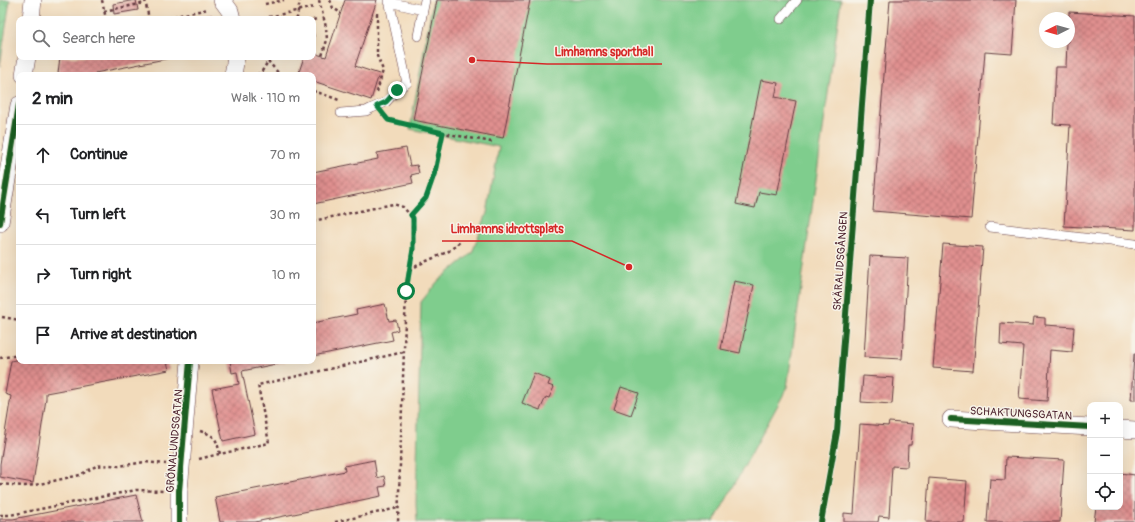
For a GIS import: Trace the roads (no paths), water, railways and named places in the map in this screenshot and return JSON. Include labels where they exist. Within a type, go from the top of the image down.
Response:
[{"type":"street","points":[[31,16],[33,0]]},
{"type":"street","points":[[24,72],[26,60]]},
{"type":"street","points":[[234,72],[236,60]]},
{"type":"street","points":[[0,223],[16,123]]},
{"type":"street","name":"GRÖNALUNDSGATAN","points":[[179,522],[179,491],[190,364]]},
{"type":"street","name":"SCHAKTUNGSGATAN","points":[[951,419],[1087,427]]},
{"type":"street","points":[[1123,429],[1135,430]]},
{"type":"lane","points":[[418,36],[425,0]]},
{"type":"lane","points":[[781,19],[797,0]]},
{"type":"lane","points":[[341,113],[366,111],[375,107],[386,102],[397,90],[406,84],[389,1],[423,10]]},
{"type":"lane","points":[[990,227],[1135,244]]},
{"type":"place","name":"Limhamns sporthall","points":[[472,60]]},
{"type":"place","name":"Limhamns idrottsplats","points":[[629,267]]}]
